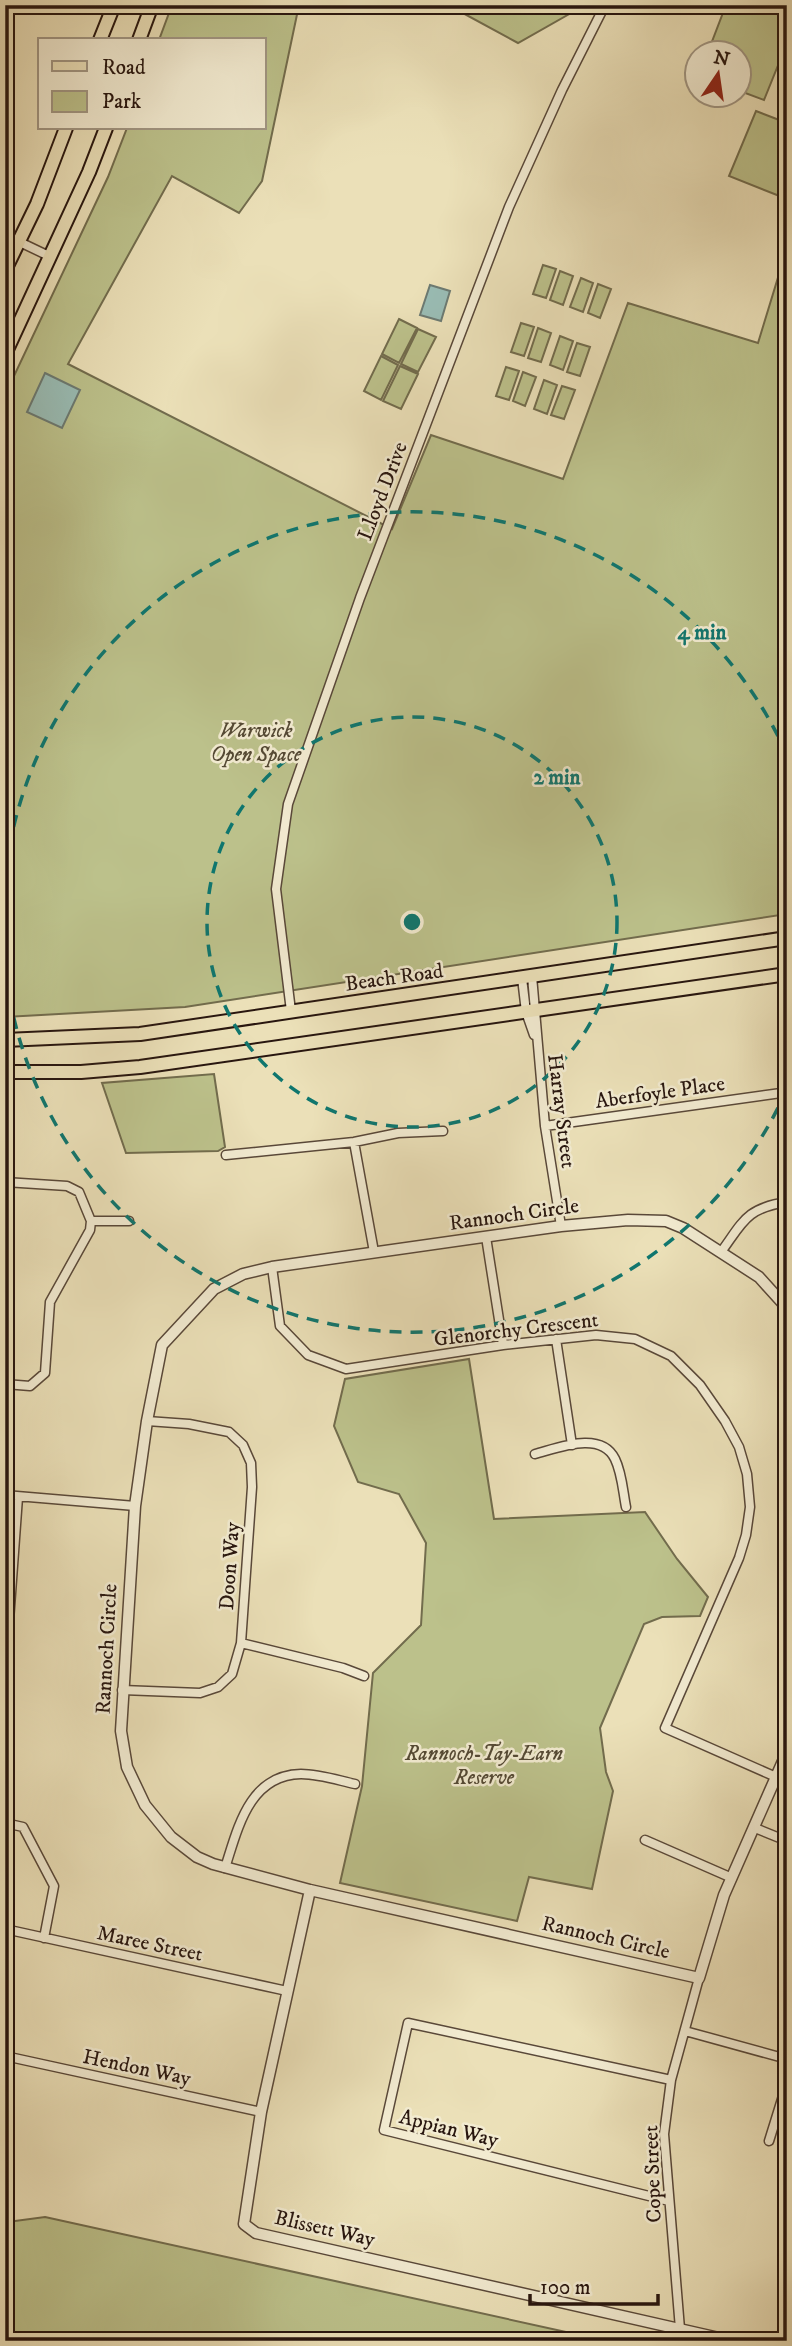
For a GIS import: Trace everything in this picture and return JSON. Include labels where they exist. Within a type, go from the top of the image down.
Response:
[{"type":"main road","points":[[101,38],[114,5]]},
{"type":"main road","points":[[140,38],[152,5]]},
{"type":"main road","points":[[5,270],[37,205],[65,130]]},
{"type":"main road","points":[[5,354],[89,172],[105,130]]},
{"type":"main road","name":"Beach Road","points":[[5,1040],[140,1034],[787,938]]},
{"type":"main road","points":[[5,1072],[81,1072],[139,1068],[787,974]]},
{"type":"street","name":"Lloyd Drive","points":[[291,1011],[276,889],[288,804],[360,598],[509,207],[562,90],[605,5]]},
{"type":"street","points":[[5,235],[49,256]]},
{"type":"street","name":"Harray Street","points":[[527,977],[545,1126],[561,1226]]},
{"type":"street","name":"Aberfoyle Place","points":[[545,1126],[781,1093]]},
{"type":"street","points":[[226,1155],[354,1142],[398,1133],[443,1131]]},
{"type":"street","points":[[354,1142],[374,1252]]},
{"type":"street","points":[[5,1182],[67,1186],[79,1192],[91,1221],[90,1230],[50,1302],[45,1373],[30,1386],[5,1384]]},
{"type":"street","points":[[721,1252],[748,1215],[756,1209],[787,1202]]},
{"type":"street","points":[[91,1221],[129,1220]]},
{"type":"street","name":"Rannoch Circle","points":[[699,1978],[310,1890],[225,1868],[197,1857],[171,1837],[140,1796],[122,1748],[122,1690],[135,1506],[162,1345],[214,1289],[243,1274],[272,1267],[561,1226],[628,1220],[666,1221],[683,1228],[759,1277],[787,1308]]},
{"type":"street","points":[[486,1237],[503,1345]]},
{"type":"street","name":"Glenorchy Crescent","points":[[272,1267],[280,1326],[308,1356],[346,1369],[503,1345],[596,1335],[623,1336],[646,1342],[671,1356],[700,1385],[739,1447],[747,1474],[749,1496],[746,1535],[739,1558],[665,1728],[776,1777]]},
{"type":"street","points":[[556,1339],[572,1445]]},
{"type":"street","name":"Doon Way","points":[[122,1690],[209,1692],[226,1682],[232,1674],[241,1643],[252,1487],[248,1455],[240,1440],[222,1430],[148,1421]]},
{"type":"street","points":[[535,1454],[572,1445],[595,1443],[606,1448],[619,1467],[626,1507]]},
{"type":"street","points":[[5,1496],[135,1506]]},
{"type":"street","points":[[5,1676],[7,1601],[18,1497]]},
{"type":"street","points":[[241,1643],[343,1668],[364,1676]]},
{"type":"street","points":[[699,1978],[724,1895],[787,1752]]},
{"type":"street","points":[[225,1868],[244,1812],[270,1782],[299,1774],[355,1784]]},
{"type":"street","points":[[5,1823],[23,1827],[54,1886],[44,1938]]},
{"type":"street","points":[[755,1828],[787,1842]]},
{"type":"street","points":[[645,1840],[732,1878]]},
{"type":"street","name":"Blissett Way","points":[[310,1890],[261,2112],[244,2224],[256,2233],[732,2341]]},
{"type":"street","name":"Maree Street","points":[[5,1930],[287,1992]]},
{"type":"street","name":"Cope Street","points":[[680,2329],[664,2134],[671,2080],[699,1978]]},
{"type":"street","name":"Appian Way","points":[[669,2201],[384,2130],[408,2023],[671,2080]]},
{"type":"street","points":[[685,2031],[787,2059]]},
{"type":"street","name":"Hendon Way","points":[[5,2056],[261,2112]]},
{"type":"street","points":[[769,2141],[787,2083]]},
{"type":"green space","name":"Warwick Open Space","points":[[172,5],[299,5],[262,181],[239,213],[172,176],[68,364],[392,529],[431,435],[563,479],[628,303],[758,343],[787,248],[787,914],[185,1007],[5,1017],[5,395],[108,177],[126,130],[266,130],[266,38],[160,38]]},
{"type":"green space","points":[[448,5],[577,5],[571,13],[518,43]]},
{"type":"green space","points":[[726,5],[787,5],[787,43],[764,100],[754,96],[754,38],[713,38]]},
{"type":"green space","points":[[756,111],[787,123],[787,199],[729,176]]},
{"type":"green space","points":[[543,265],[556,269],[546,298],[533,294]]},
{"type":"green space","points":[[560,271],[573,276],[563,305],[550,300]]},
{"type":"green space","points":[[581,278],[593,283],[583,312],[570,307]]},
{"type":"green space","points":[[598,284],[611,289],[600,318],[588,313]]},
{"type":"green space","points":[[399,319],[417,328],[399,363],[382,354]]},
{"type":"green space","points":[[521,323],[534,327],[524,356],[511,352]]},
{"type":"green space","points":[[538,328],[551,333],[541,362],[528,358]]},
{"type":"green space","points":[[418,329],[436,337],[418,372],[401,364]]},
{"type":"green space","points":[[560,336],[573,341],[563,370],[550,365]]},
{"type":"green space","points":[[577,343],[590,347],[580,376],[567,372]]},
{"type":"green space","points":[[381,356],[398,365],[381,400],[364,391]]},
{"type":"green space","points":[[400,366],[418,374],[401,409],[383,401]]},
{"type":"green space","points":[[506,367],[519,371],[509,400],[496,396]]},
{"type":"green space","points":[[523,372],[536,377],[525,406],[513,401]]},
{"type":"green space","points":[[544,380],[557,385],[547,414],[534,409]]},
{"type":"green space","points":[[562,386],[575,390],[564,419],[551,415]]},
{"type":"green space","points":[[214,1074],[225,1147],[218,1151],[126,1153],[102,1083]]},
{"type":"green space","name":"Rannoch-Tay-Earn Reserve","points":[[469,1359],[494,1519],[645,1512],[677,1559],[708,1597],[700,1616],[662,1617],[644,1624],[600,1728],[606,1772],[613,1791],[592,1889],[529,1877],[517,1921],[340,1883],[362,1786],[373,1673],[421,1625],[426,1543],[399,1494],[358,1482],[334,1426],[345,1379]]},
{"type":"green space","points":[[45,2217],[607,2341],[5,2341],[5,2219],[15,2221]]},
{"type":"water","points":[[430,285],[450,291],[441,321],[420,315]]},
{"type":"water","points":[[45,373],[80,390],[62,428],[27,412]]}]
